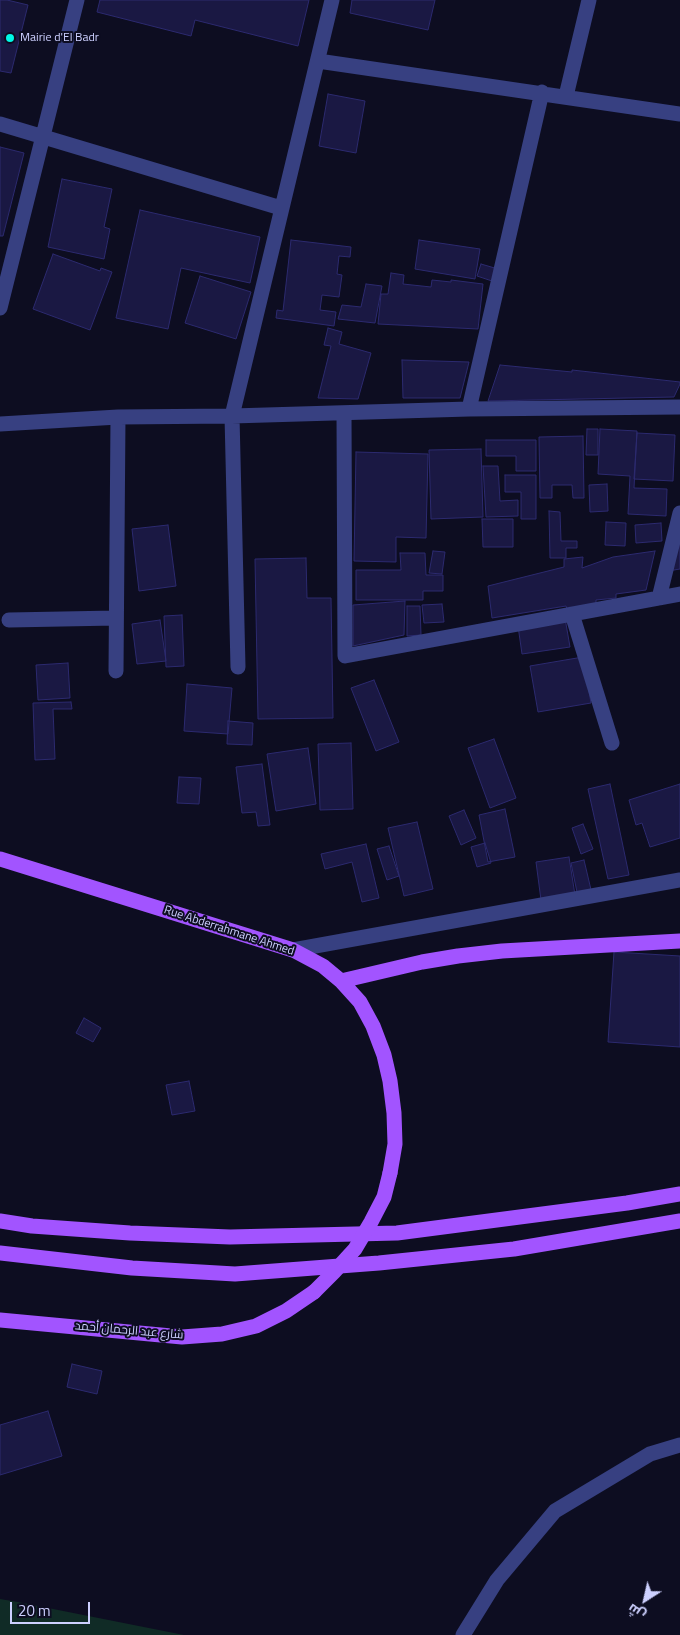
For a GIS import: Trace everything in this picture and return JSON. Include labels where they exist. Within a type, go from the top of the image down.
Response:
[{"type":"main road","name":"Rue Abderrahmane Ahmed","points":[[0,860],[293,950],[323,966],[341,981],[360,1002],[373,1026],[384,1055],[394,1113],[394,1144],[390,1173]]},
{"type":"main road","points":[[341,981],[422,962],[458,956],[502,951],[680,941]]},
{"type":"main road","name":"شارع عبد الرحمان أحمد","points":[[0,1320],[182,1337],[222,1334],[256,1326],[286,1311],[314,1292],[354,1250],[384,1197],[390,1173]]},
{"type":"main road","points":[[0,1221],[32,1226],[120,1233],[230,1237],[396,1233],[627,1203],[680,1194]]},
{"type":"main road","points":[[0,1253],[132,1268],[235,1274],[514,1249],[680,1221]]},
{"type":"street","points":[[0,308],[77,0]]},
{"type":"street","points":[[238,667],[232,416],[332,0]]},
{"type":"street","points":[[566,96],[589,0]]},
{"type":"street","points":[[318,61],[542,92],[680,114]]},
{"type":"street","points":[[469,409],[542,92]]},
{"type":"street","points":[[0,124],[281,208]]},
{"type":"street","points":[[0,424],[118,417],[232,416],[469,409],[680,407]]},
{"type":"street","points":[[344,413],[345,656],[680,594]]},
{"type":"street","points":[[116,671],[118,417]]},
{"type":"street","points":[[659,598],[680,513]]},
{"type":"street","points":[[572,614],[612,743]]},
{"type":"street","points":[[9,620],[116,618]]},
{"type":"street","points":[[293,950],[680,880]]},
{"type":"street","points":[[463,1635],[497,1580],[555,1511],[650,1454],[680,1445]]},
{"type":"green space","points":[[0,1599],[18,1602],[184,1635],[0,1635]]},
{"type":"building","name":"Mairie d'El Badr","points":[[0,0],[28,5],[11,73],[0,71]]},
{"type":"building","points":[[100,0],[309,0],[298,46],[195,20],[191,36],[97,12]]},
{"type":"building","points":[[352,0],[435,0],[428,30],[350,13]]},
{"type":"building","points":[[328,94],[365,101],[356,153],[319,146]]},
{"type":"building","points":[[0,147],[24,153],[3,236],[0,236]]},
{"type":"building","points":[[62,179],[112,189],[104,227],[110,229],[104,259],[48,247]]},
{"type":"building","points":[[140,210],[260,237],[250,283],[181,268],[168,329],[116,318]]},
{"type":"building","points":[[291,240],[351,247],[350,257],[339,256],[337,274],[342,275],[339,297],[322,295],[320,310],[336,312],[334,326],[276,318],[277,310],[283,311]]},
{"type":"building","points":[[419,240],[480,249],[475,279],[415,269]]},
{"type":"building","points":[[53,254],[100,271],[101,268],[112,272],[90,330],[33,309]]},
{"type":"building","points":[[481,264],[498,269],[495,282],[477,276]]},
{"type":"building","points":[[391,273],[404,275],[403,284],[431,287],[432,280],[451,282],[451,280],[483,284],[478,329],[378,324],[381,294],[388,294]]},
{"type":"building","points":[[200,276],[251,292],[236,339],[185,323]]},
{"type":"building","points":[[366,284],[382,286],[375,323],[338,319],[342,305],[361,307]]},
{"type":"building","points":[[328,328],[342,332],[339,344],[371,353],[358,399],[318,398],[331,346],[324,345]]},
{"type":"building","points":[[402,360],[469,362],[460,398],[403,398]]},
{"type":"building","points":[[500,365],[572,372],[572,370],[680,382],[680,384],[674,397],[488,401]]},
{"type":"building","points":[[587,429],[598,429],[598,455],[586,455]]},
{"type":"building","points":[[600,429],[637,431],[634,488],[667,489],[666,516],[628,514],[630,476],[598,474]]},
{"type":"building","points":[[637,433],[675,435],[673,481],[634,479]]},
{"type":"building","points":[[583,436],[584,498],[573,498],[572,485],[552,485],[552,498],[540,498],[539,437]]},
{"type":"building","points":[[486,440],[536,440],[536,471],[516,471],[516,456],[486,456]]},
{"type":"building","points":[[481,449],[483,517],[431,519],[429,450]]},
{"type":"building","points":[[356,452],[428,454],[426,538],[396,537],[396,562],[354,561]]},
{"type":"building","points":[[483,466],[498,466],[500,501],[518,500],[518,516],[486,517]]},
{"type":"building","points":[[505,475],[536,475],[536,519],[521,519],[521,492],[505,492]]},
{"type":"building","points":[[607,484],[608,511],[590,512],[589,485]]},
{"type":"building","points":[[549,511],[560,512],[561,541],[577,541],[577,548],[566,548],[566,558],[550,558]]},
{"type":"building","points":[[482,519],[513,519],[513,547],[483,547]]},
{"type":"building","points":[[606,522],[626,523],[625,546],[605,545]]},
{"type":"building","points":[[661,523],[662,541],[636,543],[635,525]]},
{"type":"building","points":[[680,523],[680,569],[668,571]]},
{"type":"building","points":[[168,525],[176,586],[139,591],[132,529]]},
{"type":"building","points":[[433,551],[445,552],[442,574],[429,573]]},
{"type":"building","points":[[655,551],[646,590],[616,594],[616,598],[596,600],[596,604],[567,609],[566,606],[492,618],[488,586],[564,567],[564,559],[583,557],[582,568],[613,557]]},
{"type":"building","points":[[400,553],[425,553],[426,575],[443,575],[443,591],[423,591],[423,600],[356,600],[356,570],[401,570]]},
{"type":"building","points":[[306,558],[307,598],[331,598],[333,718],[258,719],[255,559]]},
{"type":"building","points":[[405,601],[404,635],[353,646],[353,605]]},
{"type":"building","points":[[442,604],[444,622],[424,623],[422,605]]},
{"type":"building","points":[[407,606],[420,606],[421,635],[407,636]]},
{"type":"building","points":[[182,615],[184,666],[166,667],[164,616]]},
{"type":"building","points":[[565,618],[570,647],[522,654],[518,626]]},
{"type":"building","points":[[160,620],[166,661],[137,664],[132,624]]},
{"type":"building","points":[[583,657],[591,703],[538,712],[530,666]]},
{"type":"building","points":[[68,663],[70,698],[38,700],[36,665]]},
{"type":"building","points":[[374,680],[399,742],[376,751],[351,688]]},
{"type":"building","points":[[187,684],[232,688],[228,734],[184,731]]},
{"type":"building","points":[[71,702],[72,709],[53,709],[55,759],[35,760],[33,703]]},
{"type":"building","points":[[228,721],[253,723],[252,745],[227,744]]},
{"type":"building","points":[[494,739],[516,798],[490,808],[468,748]]},
{"type":"building","points":[[351,743],[353,809],[320,810],[318,744]]},
{"type":"building","points":[[308,748],[316,804],[276,811],[267,754]]},
{"type":"building","points":[[262,764],[270,825],[258,826],[256,812],[242,813],[236,767]]},
{"type":"building","points":[[179,777],[201,778],[199,804],[177,803]]},
{"type":"building","points":[[610,784],[629,875],[608,879],[588,789]]},
{"type":"building","points":[[680,784],[680,838],[650,847],[642,823],[636,825],[629,800]]},
{"type":"building","points":[[505,809],[515,857],[488,862],[479,815]]},
{"type":"building","points":[[464,810],[476,838],[461,845],[449,816]]},
{"type":"building","points":[[417,822],[433,889],[404,896],[388,828]]},
{"type":"building","points":[[583,824],[593,849],[581,854],[572,828]]},
{"type":"building","points":[[485,843],[491,863],[477,867],[471,847]]},
{"type":"building","points":[[366,844],[379,898],[362,902],[352,862],[325,869],[321,854]]},
{"type":"building","points":[[389,846],[399,876],[387,880],[377,849]]},
{"type":"building","points":[[569,857],[575,895],[541,900],[536,862]]},
{"type":"building","points":[[584,860],[592,894],[578,897],[571,863]]},
{"type":"building","points":[[614,952],[680,956],[680,1047],[608,1042]]},
{"type":"building","points":[[84,1018],[101,1028],[93,1042],[76,1033]]},
{"type":"building","points":[[189,1081],[195,1111],[172,1115],[166,1085]]},
{"type":"building","points":[[72,1364],[102,1371],[97,1394],[67,1387]]},
{"type":"building","points":[[48,1411],[62,1456],[0,1475],[0,1425]]},
{"type":"place","name":"Mairie d'El Badr","points":[[10,38]]}]
